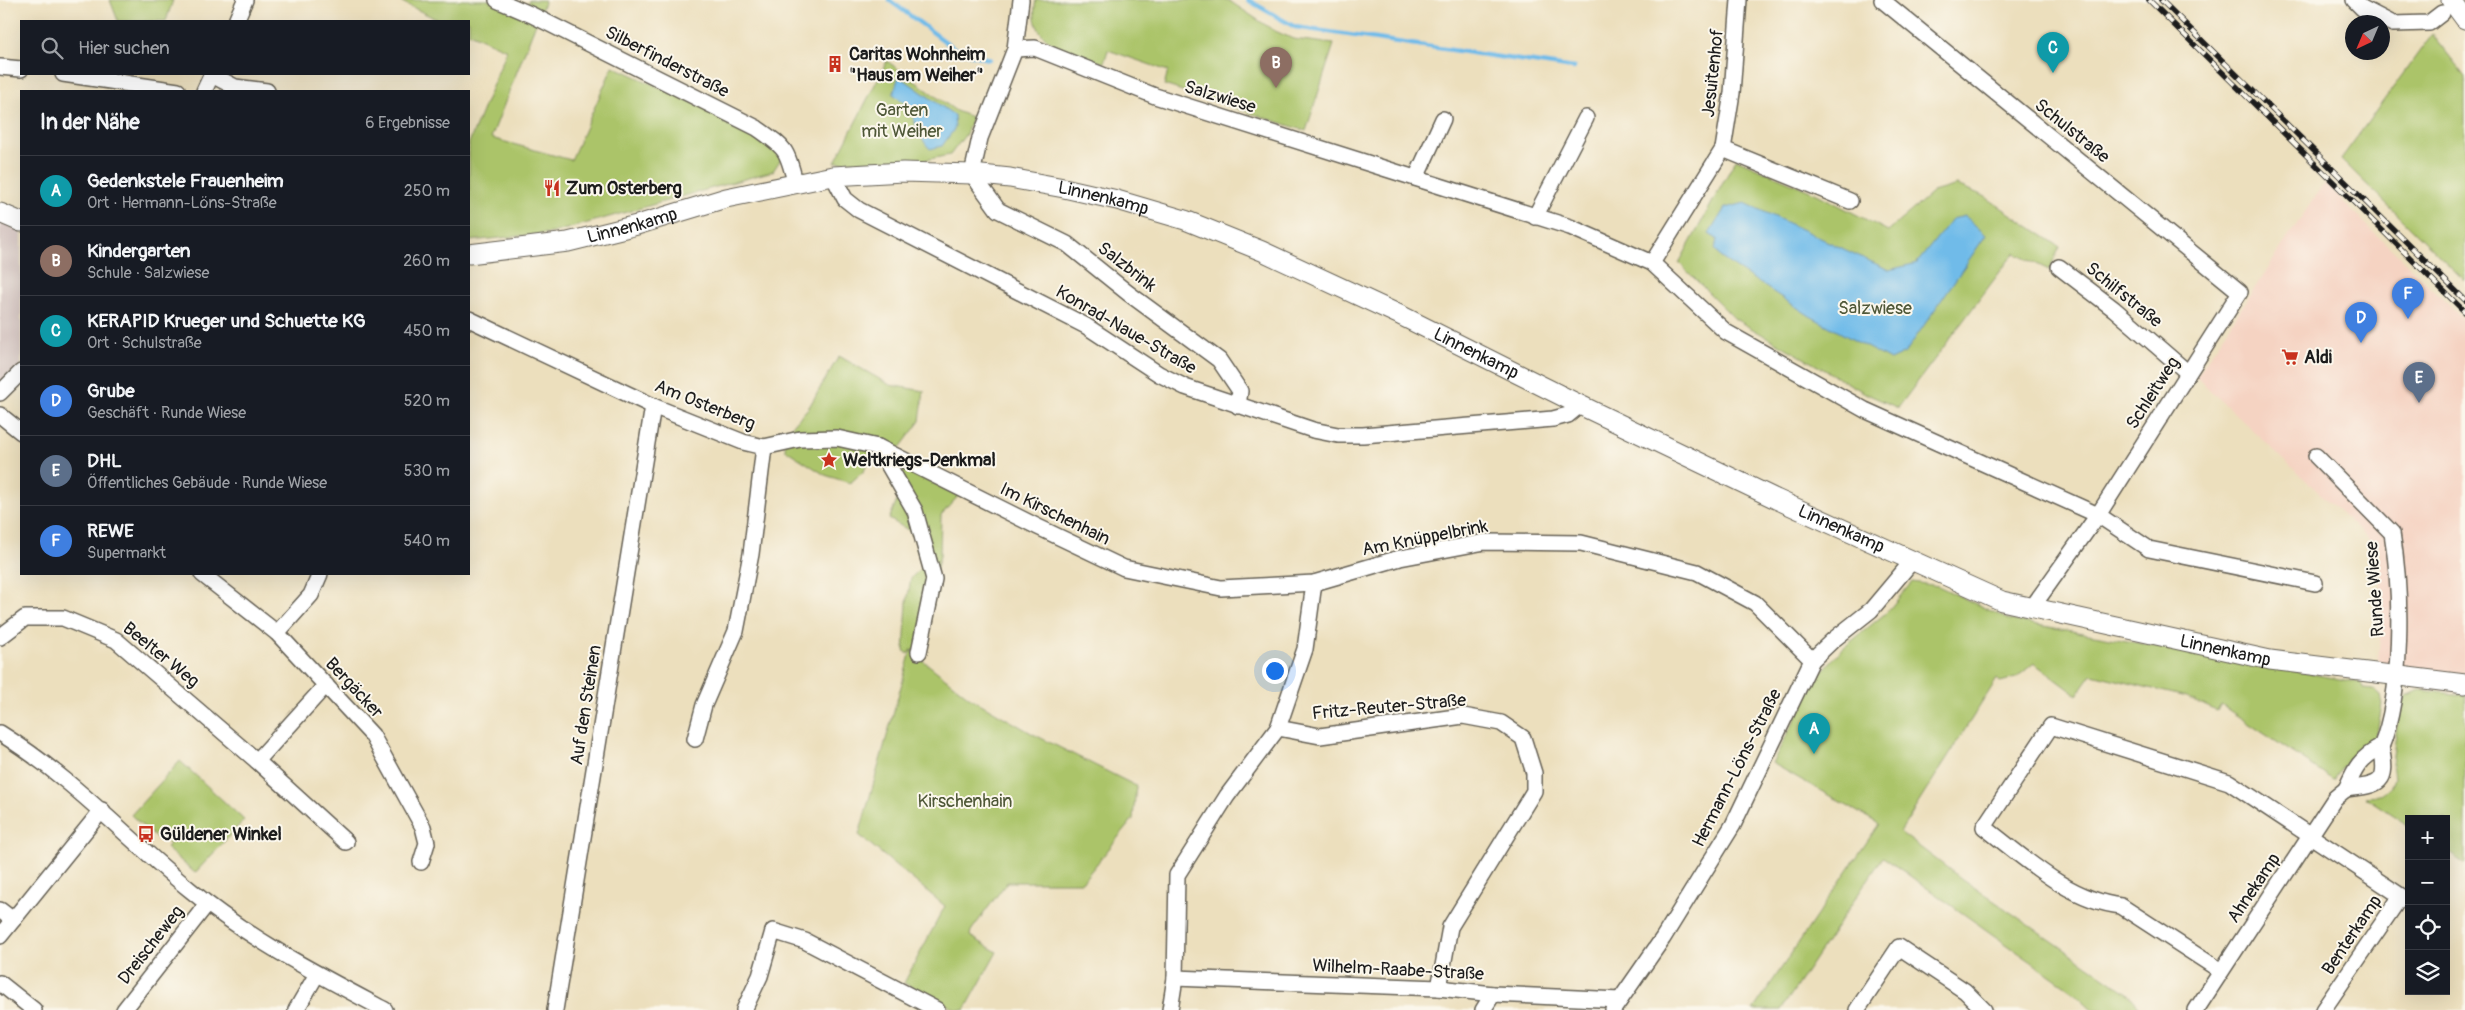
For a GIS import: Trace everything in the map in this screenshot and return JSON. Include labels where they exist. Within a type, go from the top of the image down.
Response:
[{"type":"main road","points":[[2447,6],[2465,19]]},
{"type":"main road","name":"Linnenkamp","points":[[470,254],[568,242],[636,225],[726,198],[796,182],[833,176],[903,172],[972,174],[1010,178],[1064,188],[1117,200],[1185,220],[1326,279],[1580,406],[1776,499],[1982,593],[2031,609],[2270,660],[2465,684]]},
{"type":"main road","points":[[0,213],[20,222]]},
{"type":"street","points":[[236,20],[245,0]]},
{"type":"street","name":"Silberfinderstraße","points":[[497,0],[548,23],[757,128],[777,142],[788,154],[796,182]]},
{"type":"street","points":[[972,174],[980,138],[1015,49],[1021,0]]},
{"type":"street","name":"Jesuitenhof","points":[[1652,263],[1723,149],[1732,93],[1739,0]]},
{"type":"street","name":"Schulstraße","points":[[1882,0],[2240,292]]},
{"type":"street","points":[[2354,0],[2362,8],[2393,24],[2428,23],[2447,6]]},
{"type":"street","name":"Salzwiese","points":[[1015,49],[1034,48],[1155,96],[1570,227],[1652,263],[1726,332],[1865,410],[2098,515]]},
{"type":"street","points":[[0,67],[20,69]]},
{"type":"street","points":[[70,75],[171,90]]},
{"type":"street","points":[[204,90],[212,75]]},
{"type":"street","points":[[214,75],[235,87],[259,90]]},
{"type":"street","points":[[1536,217],[1586,118]]},
{"type":"street","points":[[1416,178],[1443,119]]},
{"type":"street","points":[[1723,149],[1850,201]]},
{"type":"street","name":"Salzbrink","points":[[972,174],[998,210],[1067,244],[1128,293],[1184,332],[1219,360],[1240,390],[1238,406]]},
{"type":"street","name":"Konrad-Naue-Straße","points":[[833,176],[845,199],[859,210],[1086,326],[1159,374],[1185,387],[1313,430],[1338,435],[1363,435],[1553,419],[1568,415],[1580,406]]},
{"type":"street","name":"Schilfstraße","points":[[2059,267],[2114,310],[2187,372]]},
{"type":"street","name":"Schleitweg","points":[[2031,609],[2098,515],[2187,372],[2240,292]]},
{"type":"street","name":"Am Osterberg","points":[[470,319],[654,406],[743,442],[764,447],[751,554],[736,631],[704,704],[695,739]]},
{"type":"street","points":[[0,393],[20,373]]},
{"type":"street","name":"Auf den Steinen","points":[[555,1010],[654,406]]},
{"type":"street","points":[[0,415],[20,431]]},
{"type":"street","name":"Im Kirschenhain","points":[[764,447],[800,439],[837,438],[878,447],[1038,528],[1124,568],[1221,588]]},
{"type":"street","points":[[878,447],[915,511],[934,579],[919,652]]},
{"type":"street","name":"Runde Wiese","points":[[2316,456],[2392,533],[2398,624],[2396,676],[2388,731],[2381,747]]},
{"type":"street","points":[[2098,515],[2149,550],[2316,583]]},
{"type":"street","name":"Am Knüppelbrink","points":[[1221,588],[1314,583],[1400,558],[1485,542],[1581,543],[1697,572],[1755,603],[1812,660]]},
{"type":"street","name":"Hermann-Löns-Straße","points":[[1617,1005],[1663,938],[1733,825],[1812,660],[1833,640],[1871,610],[1913,560]]},
{"type":"street","name":"Bergäcker","points":[[203,575],[277,633],[372,735],[423,827],[426,843],[422,862]]},
{"type":"street","points":[[277,633],[310,595],[320,575]]},
{"type":"street","points":[[1170,1010],[1174,978],[1177,874],[1227,796],[1278,728],[1305,649],[1314,583]]},
{"type":"street","name":"Beelter Weg","points":[[0,636],[25,618],[63,618],[116,640],[257,761],[346,842]]},
{"type":"street","points":[[257,761],[326,685]]},
{"type":"street","name":"Fritz-Reuter-Straße","points":[[1278,728],[1320,736],[1463,716],[1501,723],[1523,738],[1534,773],[1534,792],[1450,927],[1439,988]]},
{"type":"street","points":[[2221,971],[2121,906],[2102,904],[2054,880],[1984,827],[2051,726],[2229,782],[2311,835]]},
{"type":"street","points":[[0,733],[47,764],[102,810],[207,904],[268,946],[385,1010]]},
{"type":"street","points":[[2346,789],[2371,786],[2380,780],[2385,768],[2381,747]]},
{"type":"street","name":"Ahnekamp","points":[[2196,1010],[2336,798],[2346,789],[2355,768],[2366,755],[2381,747]]},
{"type":"street","points":[[0,936],[102,810]]},
{"type":"street","name":"Benterkamp","points":[[2311,835],[2401,896],[2323,1010]]},
{"type":"street","name":"Dreischeweg","points":[[124,1010],[207,904]]},
{"type":"street","points":[[0,910],[13,920]]},
{"type":"street","points":[[744,1010],[760,976],[773,931],[805,941],[937,1010]]},
{"type":"street","points":[[1856,1010],[1899,947],[1965,991],[1984,1010]]},
{"type":"street","points":[[296,1010],[317,974]]},
{"type":"street","name":"Wilhelm-Raabe-Straße","points":[[1174,978],[1439,988],[1617,1005]]},
{"type":"street","points":[[0,983],[34,1010]]},
{"type":"street","points":[[1483,1010],[1493,994]]},
{"type":"shaded area","points":[[2324,183],[2465,321],[2465,692],[2377,681],[2382,601],[2379,549],[2196,377]]},
{"type":"shaded area","points":[[0,216],[20,224],[20,366],[0,385]]},
{"type":"green space","points":[[110,0],[173,0],[166,20],[118,20]]},
{"type":"green space","points":[[398,0],[494,0],[523,13],[529,0],[545,0],[491,138],[571,160],[613,66],[737,123],[777,149],[781,159],[773,171],[552,233],[470,241],[470,141],[507,50],[470,33],[470,20],[438,20]]},
{"type":"green space","points":[[1036,0],[1228,0],[1273,30],[1293,39],[1334,44],[1306,131],[1164,85],[1168,71],[1108,50],[1104,63],[1065,50],[1044,37],[1038,27],[1035,15]]},
{"type":"green space","points":[[2432,34],[2465,76],[2465,281],[2341,159]]},
{"type":"green space","name":"Garten mit Weiher","points":[[887,61],[956,111],[972,117],[966,134],[950,155],[925,160],[835,162]]},
{"type":"green space","name":"Salzwiese","points":[[1736,159],[1817,194],[1888,231],[1933,192],[1957,185],[1984,196],[2060,247],[2049,270],[2014,253],[1898,408],[1867,394],[1735,319],[1679,263]]},
{"type":"green space","points":[[839,356],[890,385],[924,391],[920,421],[899,449],[873,451],[864,471],[850,483],[825,475],[786,450],[783,436],[809,407]]},
{"type":"green space","points":[[887,456],[961,493],[941,515],[940,556],[935,573]]},
{"type":"green space","points":[[901,492],[923,551],[919,555],[915,534],[889,519]]},
{"type":"green space","points":[[925,564],[930,578],[916,653],[911,649],[908,654],[904,651],[907,602],[911,578]]},
{"type":"green space","points":[[1912,582],[1938,586],[2010,620],[2362,683],[2364,689],[2373,690],[2380,696],[2382,704],[2378,728],[2373,739],[2348,759],[2334,780],[2221,705],[2217,711],[2186,697],[2092,674],[2077,695],[2034,663],[2016,678],[2000,682],[1997,679],[1900,832],[1962,879],[2128,993],[2142,1010],[2093,1010],[2074,992],[1883,857],[1781,1010],[1753,1010],[1879,824],[1772,763],[1818,676],[1842,649],[1887,612]]},
{"type":"green space","name":"Kirschenhain","points":[[911,651],[969,697],[1033,734],[1136,786],[1133,819],[1082,882],[1007,882],[971,931],[970,936],[997,952],[965,1010],[957,1010],[904,983],[945,906],[859,835]]},
{"type":"green space","points":[[2419,690],[2465,695],[2465,864],[2450,854],[2450,815],[2405,815],[2405,823],[2364,796],[2380,795],[2391,786],[2394,778],[2392,764],[2399,711],[2406,696]]},
{"type":"green space","points":[[180,761],[244,820],[195,873],[166,848],[170,844],[161,836],[157,839],[131,815]]},
{"type":"water","points":[[899,76],[954,115],[955,128],[942,146],[930,149],[918,130],[912,108],[893,94]]},
{"type":"water","points":[[1745,203],[1889,270],[1917,263],[1952,219],[1965,216],[1986,235],[1905,353],[1890,360],[1810,316],[1721,258],[1715,249],[1717,239],[1709,234],[1725,208]]},
{"type":"waterway","points":[[889,0],[958,51],[989,59]]},
{"type":"waterway","points":[[1248,0],[1295,27],[1574,68]]},
{"type":"railway","points":[[2149,0],[2465,312]]},
{"type":"railway","points":[[2161,0],[2465,300]]},
{"type":"place","name":"Caritas Wohnheim \"Haus am Weiher\"","points":[[835,64]]},
{"type":"place","name":"KERAPID Krueger und Schuette KG","points":[[2053,73]]},
{"type":"place","name":"Kindergarten","points":[[1276,88]]},
{"type":"place","name":"Zum Osterberg","points":[[552,188]]},
{"type":"place","name":"REWE","points":[[2408,319]]},
{"type":"place","name":"Grube","points":[[2361,343]]},
{"type":"place","name":"Aldi","points":[[2290,357]]},
{"type":"place","name":"DHL","points":[[2419,403]]},
{"type":"place","name":"Weltkriegs-Denkmal","points":[[829,460]]},
{"type":"place","name":"Gedenkstele Frauenheim","points":[[1814,754]]},
{"type":"place","name":"Güldener Winkel","points":[[146,834]]}]
